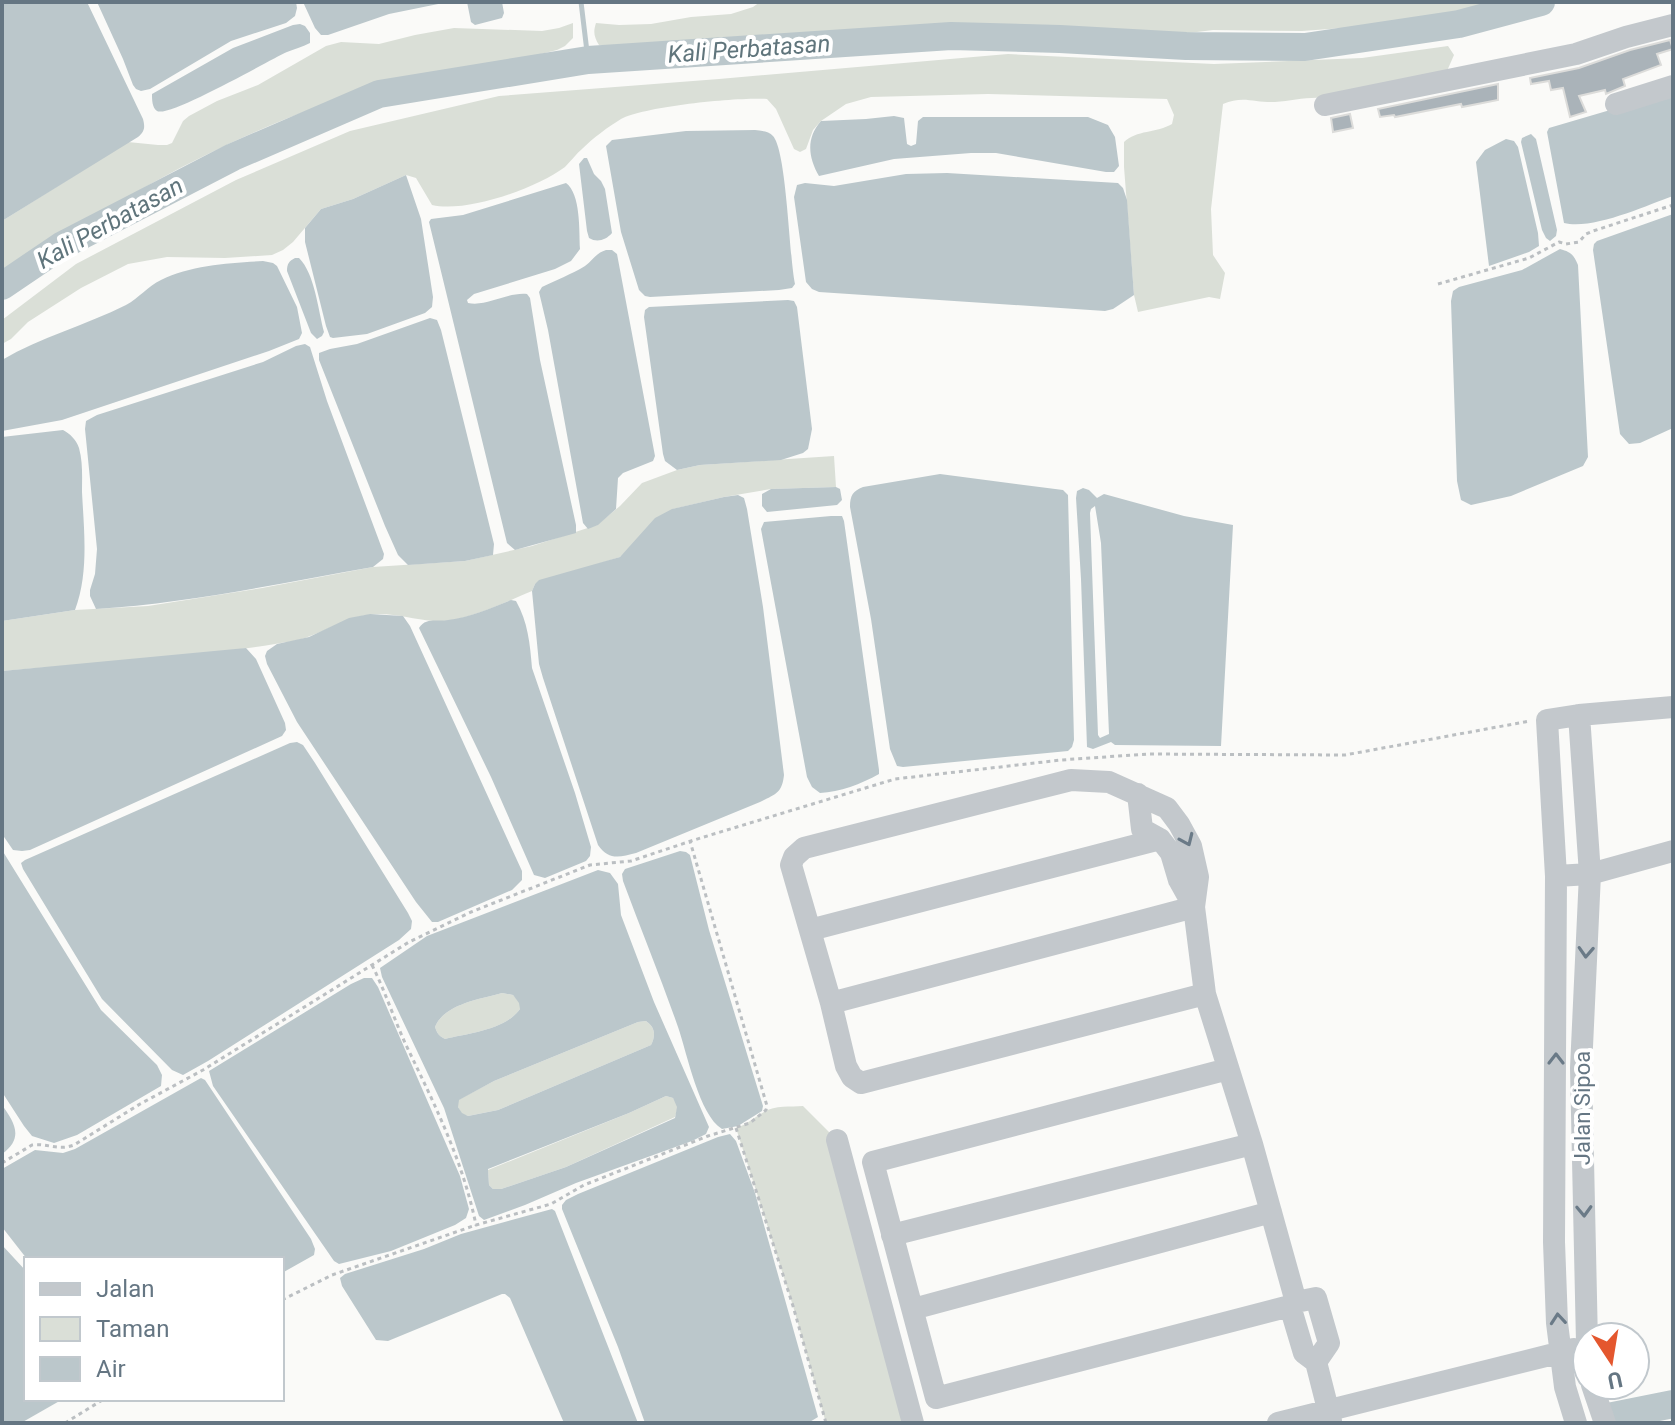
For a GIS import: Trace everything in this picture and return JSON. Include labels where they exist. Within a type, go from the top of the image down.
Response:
[{"type":"street","points":[[1325,105],[1576,54],[1673,25]]},
{"type":"street","points":[[1616,104],[1673,86]]},
{"type":"street","points":[[1576,1423],[1565,1387],[1557,1323],[1554,1242],[1556,876],[1547,720],[1673,707]]},
{"type":"street","name":"Jalan Sipoa","points":[[1579,715],[1590,874],[1581,1068],[1586,1321]]},
{"type":"street","points":[[1205,994],[861,1083],[852,1077],[846,1066],[791,865],[794,857],[804,848],[1071,780],[1109,782],[1167,808],[1191,846],[1198,877],[1194,907],[1205,994],[1252,1144],[1293,1304]]},
{"type":"street","points":[[1138,794],[1142,829],[1160,839],[1171,853],[1179,880],[1194,907]]},
{"type":"street","points":[[810,930],[1160,839]]},
{"type":"street","points":[[1556,876],[1590,874],[1673,851]]},
{"type":"street","points":[[831,1003],[1194,907]]},
{"type":"street","points":[[1228,1069],[873,1162],[936,1398],[1316,1298],[1329,1343],[1316,1362],[1330,1417]]},
{"type":"street","points":[[837,1140],[913,1423]]},
{"type":"street","points":[[892,1235],[1252,1144]]},
{"type":"street","points":[[913,1309],[1271,1212]]},
{"type":"street","points":[[1278,1423],[1330,1417],[1571,1349]]},
{"type":"street","points":[[1597,1401],[1605,1423]]},
{"type":"path","points":[[1438,284],[1529,258],[1559,242],[1579,242],[1593,231],[1673,205]]},
{"type":"path","points":[[2,1163],[32,1145],[63,1148],[74,1145],[203,1070],[409,942],[471,912],[590,865],[631,861],[895,779],[1061,760],[1148,754],[1345,755],[1532,720],[1547,720]]},
{"type":"path","points":[[284,1299],[332,1275],[476,1225],[551,1204],[584,1185],[708,1136],[750,1123],[766,1110],[690,841]]},
{"type":"path","points":[[372,965],[446,1129],[476,1225]]},
{"type":"path","points":[[736,1128],[793,1306],[826,1423]]},
{"type":"path","points":[[65,1423],[101,1401]]},
{"type":"green space","points":[[760,2],[1516,2],[1439,21],[1302,31],[1213,30],[1181,34],[920,30],[846,36],[787,34],[608,46],[599,45],[594,34],[596,23],[651,24],[731,14]]},
{"type":"green space","points":[[573,23],[573,38],[557,50],[385,85],[297,114],[240,139],[136,192],[2,278],[2,221],[128,142],[172,143],[183,121],[189,116],[258,85],[326,46],[341,42],[379,44],[454,28],[542,31]]},
{"type":"green space","points":[[1448,46],[1454,55],[1447,71],[1322,98],[1275,102],[1237,100],[1223,104],[1211,209],[1213,255],[1225,273],[1220,299],[1209,297],[1138,312],[1134,295],[1124,142],[1134,135],[1172,124],[1174,115],[1167,99],[988,94],[871,97],[846,104],[821,121],[813,130],[806,149],[800,152],[794,149],[776,109],[767,99],[753,99],[692,103],[633,114],[601,133],[553,175],[501,197],[447,207],[432,205],[416,178],[406,175],[353,199],[321,209],[293,242],[272,255],[167,257],[128,264],[81,288],[28,322],[2,344],[2,320],[76,264],[236,180],[350,131],[499,96],[1008,54],[1214,64],[1362,58]]},
{"type":"green space","points":[[834,456],[836,487],[771,489],[673,509],[620,557],[535,584],[532,591],[457,619],[433,621],[375,614],[359,616],[301,639],[275,644],[173,657],[2,671],[2,621],[75,610],[148,606],[373,567],[465,561],[532,546],[597,525],[642,483],[677,470],[700,465]]},
{"type":"green space","points":[[502,993],[513,995],[520,1003],[520,1009],[505,1022],[486,1030],[445,1039],[437,1033],[435,1027],[446,1013],[474,1000]]},
{"type":"green space","points":[[646,1021],[654,1032],[651,1045],[498,1110],[468,1116],[462,1114],[458,1107],[458,1100],[494,1081]]},
{"type":"green space","points":[[666,1096],[673,1098],[678,1107],[675,1117],[566,1167],[501,1189],[493,1189],[489,1185],[488,1170]]},
{"type":"green space","points":[[803,1106],[837,1140],[913,1423],[826,1423],[793,1306],[736,1128],[768,1110]]},
{"type":"water","points":[[2,2],[87,2],[143,119],[144,127],[138,137],[2,221]]},
{"type":"water","points":[[97,2],[296,2],[297,8],[295,16],[286,23],[231,41],[150,89],[141,91],[133,85]]},
{"type":"water","points":[[303,2],[448,2],[389,14],[321,35]]},
{"type":"water","points":[[467,2],[502,2],[504,13],[502,18],[475,25],[471,22]]},
{"type":"water","points":[[300,24],[310,33],[310,43],[180,106],[165,111],[154,108],[152,94],[233,48]]},
{"type":"water","points":[[1668,93],[1673,100],[1673,196],[1604,220],[1564,223],[1547,132],[1549,128]]},
{"type":"water","points":[[923,117],[1088,117],[1108,125],[1115,137],[1119,166],[1114,172],[1106,172],[996,153],[971,153],[894,159],[819,176],[810,148],[813,134],[821,121],[904,118],[907,144],[911,146],[916,144],[918,121]]},
{"type":"water","points":[[755,130],[771,134],[778,146],[785,182],[795,284],[792,288],[779,290],[645,296],[639,290],[621,232],[606,146],[612,140],[686,131]]},
{"type":"water","points":[[1531,134],[1536,139],[1557,230],[1550,241],[1542,230],[1521,142],[1522,138]]},
{"type":"water","points":[[1506,139],[1514,141],[1518,147],[1539,246],[1489,266],[1476,162],[1485,150]]},
{"type":"water","points":[[587,158],[605,189],[612,233],[601,240],[589,238],[587,231],[579,164]]},
{"type":"water","points":[[947,173],[1118,183],[1127,200],[1134,295],[1105,311],[819,292],[806,282],[794,197],[797,185],[834,186],[906,174]]},
{"type":"water","points":[[406,175],[421,219],[432,307],[425,313],[367,334],[330,337],[305,242],[305,228],[321,209],[353,199]]},
{"type":"water","points":[[566,183],[577,204],[579,223],[580,249],[571,261],[555,269],[474,294],[467,300],[475,304],[520,294],[527,294],[530,298],[540,360],[576,525],[576,533],[515,550],[507,543],[429,222],[431,219],[463,215]]},
{"type":"water","points":[[1673,214],[1673,428],[1640,443],[1629,444],[1620,434],[1594,244]]},
{"type":"water","points":[[1560,249],[1572,254],[1578,265],[1588,457],[1583,466],[1511,496],[1471,505],[1461,500],[1457,481],[1453,291],[1522,270]]},
{"type":"water","points":[[606,250],[617,254],[655,456],[653,461],[618,478],[616,509],[598,525],[588,529],[583,523],[539,292],[542,287],[580,269]]},
{"type":"water","points":[[299,258],[309,273],[315,293],[324,332],[317,339],[311,333],[287,271],[289,263]]},
{"type":"water","points":[[263,261],[277,266],[297,307],[302,333],[299,339],[62,420],[2,431],[2,360],[126,305],[156,283],[173,275],[211,266]]},
{"type":"water","points":[[794,301],[797,307],[812,429],[808,449],[781,460],[700,465],[677,470],[665,461],[663,454],[645,310],[649,307]]},
{"type":"water","points":[[430,318],[437,320],[441,330],[494,544],[493,555],[465,561],[408,565],[398,555],[385,526],[319,360],[319,353],[357,344]]},
{"type":"water","points":[[305,344],[310,347],[384,554],[383,559],[373,567],[235,592],[96,609],[90,596],[97,549],[86,421],[263,362]]},
{"type":"water","points":[[63,430],[76,442],[82,464],[84,567],[75,610],[2,621],[2,437]]},
{"type":"water","points":[[940,474],[1063,490],[1068,495],[1074,740],[1068,751],[897,766],[890,749],[851,499],[854,492],[863,487]]},
{"type":"water","points":[[1083,488],[1097,498],[1104,494],[1184,516],[1233,525],[1221,746],[1115,745],[1111,742],[1093,749],[1087,747],[1077,491]],"holes":[[[1095,506],[1101,543],[1109,734],[1100,738],[1090,513]]]},
{"type":"water","points":[[771,489],[840,489],[842,500],[837,505],[767,512],[762,506],[762,494]]},
{"type":"water","points":[[738,495],[744,498],[747,509],[763,607],[784,775],[782,786],[774,795],[760,802],[636,853],[611,856],[598,845],[543,678],[532,591],[539,580],[620,557],[655,518],[672,509]]},
{"type":"water","points":[[842,516],[844,521],[879,774],[850,787],[820,793],[812,787],[807,777],[761,529],[764,522]]},
{"type":"water","points":[[511,600],[516,601],[523,617],[532,668],[591,847],[586,861],[545,878],[534,875],[419,628],[428,621],[464,617]]},
{"type":"water","points":[[370,614],[403,616],[410,626],[522,871],[522,880],[512,890],[438,922],[432,922],[416,902],[297,722],[265,656],[277,644],[309,637],[349,618]]},
{"type":"water","points":[[246,648],[256,659],[285,723],[286,730],[282,736],[30,850],[13,850],[2,834],[2,671]]},
{"type":"water","points":[[297,742],[303,745],[315,763],[408,913],[412,921],[411,929],[399,940],[183,1075],[172,1070],[102,999],[21,863]]},
{"type":"water","points":[[2,850],[101,1010],[157,1065],[162,1075],[161,1086],[77,1135],[54,1143],[32,1136],[2,1092]]},
{"type":"water","points":[[680,851],[690,855],[709,930],[763,1106],[762,1111],[738,1126],[722,1129],[714,1122],[700,1097],[678,1027],[623,881],[625,869]]},
{"type":"water","points":[[598,870],[610,873],[618,884],[621,915],[654,1002],[709,1127],[706,1134],[484,1220],[479,1216],[444,1108],[380,968],[427,936]],"holes":[[[502,993],[513,995],[520,1009],[505,1022],[486,1030],[445,1039],[437,1033],[435,1027],[446,1013],[474,1000]],[[646,1021],[653,1029],[651,1045],[498,1110],[468,1116],[458,1107],[459,1100],[494,1081]],[[666,1096],[673,1098],[677,1107],[675,1118],[566,1167],[501,1189],[493,1189],[489,1185],[488,1169]]]},
{"type":"water","points":[[364,978],[372,978],[378,987],[460,1176],[469,1209],[466,1218],[455,1225],[391,1251],[339,1264],[213,1086],[209,1071]]},
{"type":"water","points":[[201,1078],[311,1239],[314,1255],[284,1272],[284,1257],[25,1257],[2,1227],[2,1169],[35,1150],[63,1153]]},
{"type":"water","points":[[2,1105],[11,1118],[15,1136],[2,1154]]},
{"type":"water","points":[[730,1134],[736,1141],[755,1193],[818,1417],[808,1423],[645,1423],[562,1205],[578,1194]]},
{"type":"water","points":[[552,1209],[638,1423],[564,1423],[510,1298],[505,1294],[388,1341],[376,1340],[342,1286],[340,1278],[345,1274],[461,1234]]},
{"type":"water","points":[[2,1245],[24,1269],[24,1401],[60,1401],[21,1423],[2,1423]]},
{"type":"water","points":[[1673,1401],[1673,1408],[1632,1418],[1632,1423],[1625,1423],[1622,1415],[1623,1408],[1628,1406]]},
{"type":"building","points":[[1670,40],[1673,49],[1657,54],[1661,65],[1623,79],[1625,86],[1606,94],[1605,90],[1579,96],[1586,112],[1570,117],[1563,88],[1551,90],[1549,81],[1531,84],[1530,78],[1579,68]]},
{"type":"building","points":[[1498,84],[1498,100],[1395,117],[1380,117],[1378,109]]},
{"type":"building","points":[[1350,114],[1353,128],[1333,132],[1331,118]]},
{"type":"waterway","points":[[581,2],[588,60]]},
{"type":"waterway","name":"Kali Perbatasan","points":[[2,286],[61,246],[233,157],[379,94],[588,60],[951,36],[1186,46],[1305,47],[1459,24],[1541,2]]},
{"type":"waterway","points":[[1608,1417],[1673,1404]]}]
